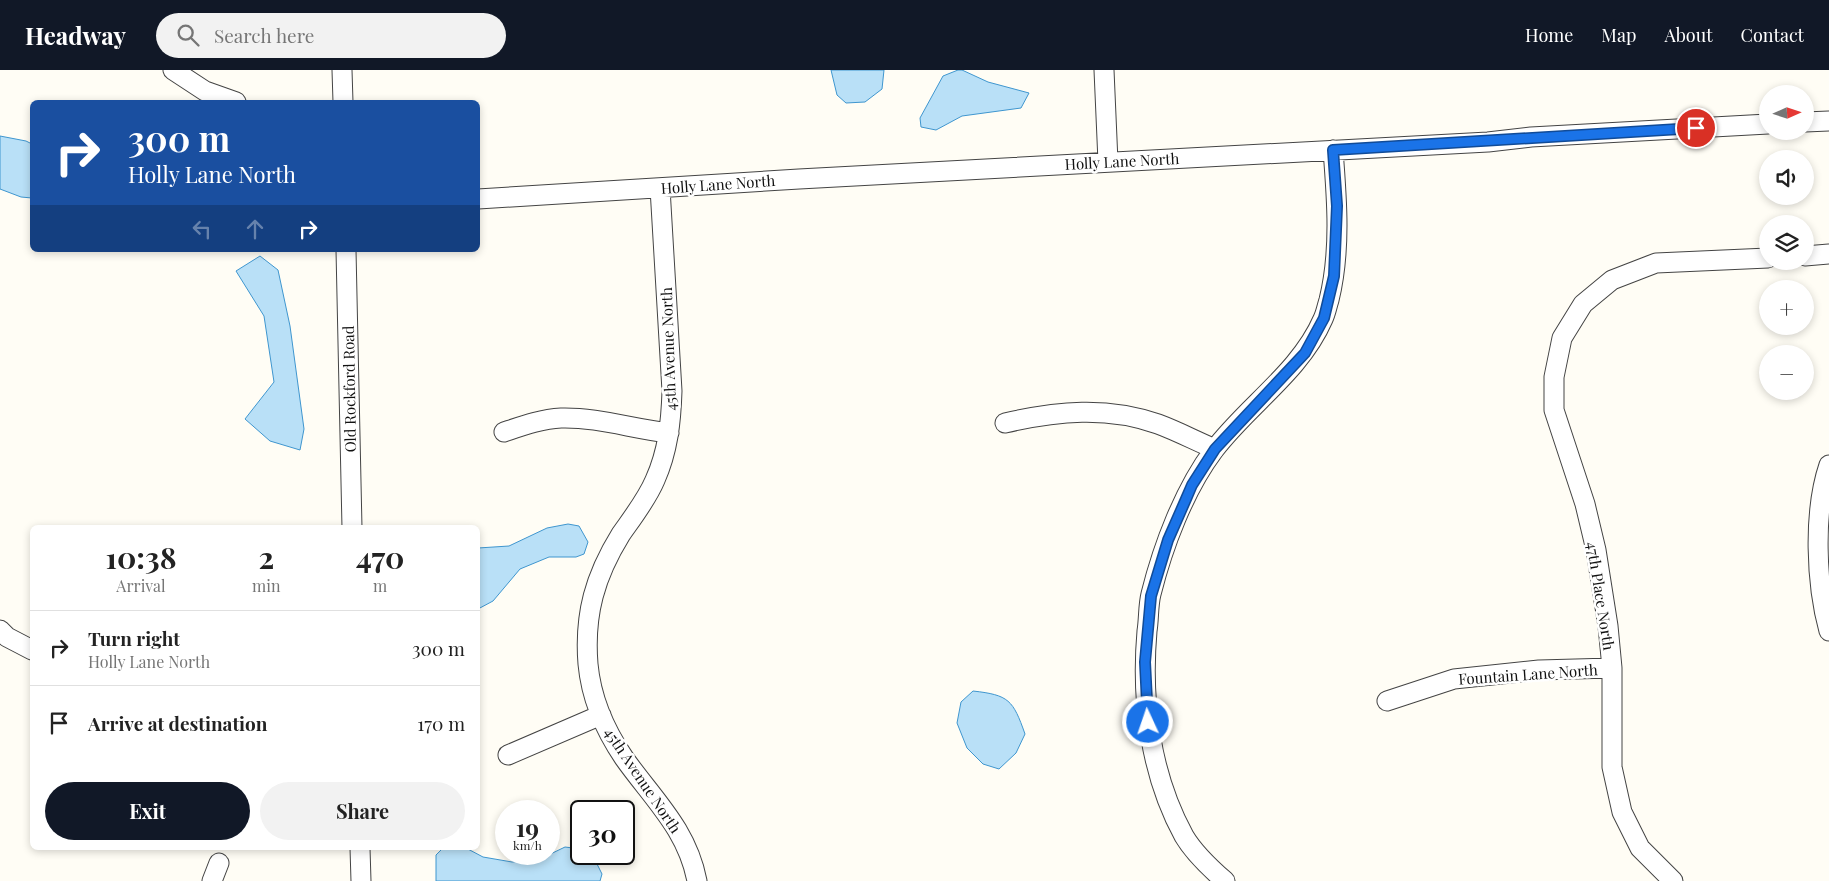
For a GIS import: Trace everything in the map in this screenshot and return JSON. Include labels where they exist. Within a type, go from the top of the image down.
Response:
[{"type":"street","points":[[173,70],[205,91],[230,100]]},
{"type":"street","points":[[342,70],[343,100]]},
{"type":"street","points":[[1104,70],[1108,162]]},
{"type":"street","points":[[1814,122],[1829,121]]},
{"type":"street","name":"Holly Lane North","points":[[480,199],[799,179],[1488,142],[1531,137],[1759,124]]},
{"type":"street","points":[[1225,881],[1208,867],[1185,837],[1169,804],[1156,765],[1148,722],[1145,662],[1151,596],[1168,540],[1192,485],[1215,449],[1305,353],[1324,318],[1334,276],[1336,244],[1337,206],[1333,150]]},
{"type":"street","name":"45th Avenue North","points":[[660,188],[672,391],[671,421],[666,451],[655,481],[603,565],[592,597],[587,631],[588,664],[594,698],[601,715],[624,758],[663,807],[678,830],[689,854],[697,881]]},
{"type":"street","name":"Old Rockford Road","points":[[346,252],[352,525]]},
{"type":"street","points":[[1814,255],[1829,254]]},
{"type":"street","name":"47th Place North","points":[[1672,881],[1640,848],[1622,812],[1612,767],[1612,668],[1608,626],[1596,550],[1585,504],[1554,410],[1554,377],[1562,338],[1583,304],[1612,280],[1656,263],[1759,258]]},
{"type":"street","points":[[1006,423],[1040,415],[1076,411],[1120,414],[1158,424],[1215,449]]},
{"type":"street","points":[[504,432],[531,423],[559,418],[588,419],[669,433]]},
{"type":"street","points":[[1829,465],[1818,523],[1819,571],[1829,631]]},
{"type":"street","points":[[0,630],[7,637],[30,649]]},
{"type":"street","name":"Fountain Lane North","points":[[1387,701],[1454,679],[1539,670],[1612,668]]},
{"type":"street","points":[[508,755],[601,715]]},
{"type":"street","points":[[360,850],[361,881]]},
{"type":"street","points":[[212,881],[219,863]]},
{"type":"water","points":[[831,70],[884,70],[882,89],[865,102],[846,103],[837,95]]},
{"type":"water","points":[[958,70],[988,82],[1029,93],[1021,108],[962,116],[936,130],[921,127],[920,118],[943,76]]},
{"type":"water","points":[[0,136],[30,143],[30,198],[21,197],[0,189]]},
{"type":"water","points":[[260,256],[278,270],[290,326],[304,429],[300,450],[270,441],[245,419],[274,382],[264,316],[236,271]]},
{"type":"water","points":[[568,524],[579,526],[588,542],[584,554],[576,557],[549,557],[520,569],[493,601],[480,608],[480,548],[509,546],[547,528]]},
{"type":"water","points":[[973,691],[1002,697],[1008,701],[1017,714],[1025,734],[1016,753],[999,769],[983,764],[967,748],[957,723],[961,702]]},
{"type":"water","points":[[570,848],[570,865],[598,865],[602,874],[600,881],[436,881],[436,855],[441,850],[470,850],[483,857],[495,859],[495,865],[560,865],[560,849]]},
{"type":"route","points":[[1148,722],[1145,662],[1151,596],[1168,540],[1192,485],[1215,449],[1257,402],[1305,353],[1324,318],[1334,276],[1337,236],[1333,150],[1696,128]]}]
